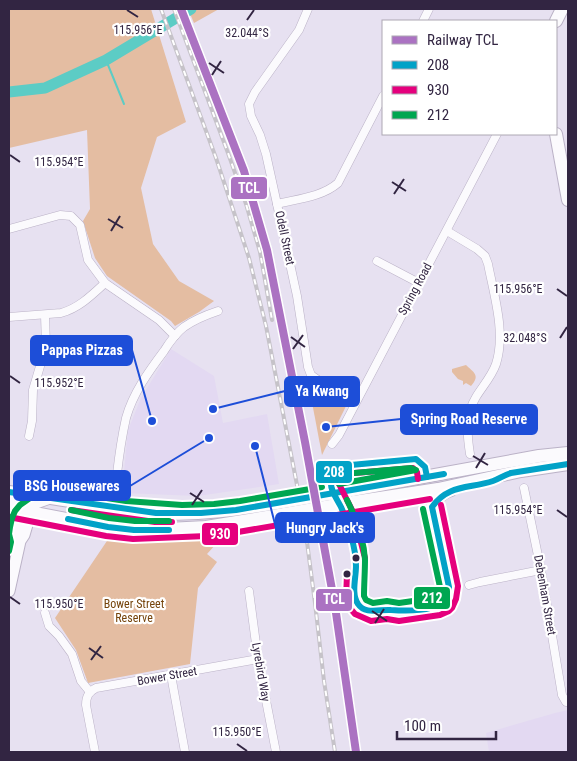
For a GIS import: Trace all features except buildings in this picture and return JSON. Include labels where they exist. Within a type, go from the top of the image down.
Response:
[{"type":"main road","points":[[556,135],[568,200]]},
{"type":"main road","points":[[539,456],[556,448],[568,447]]},
{"type":"main road","points":[[9,492],[156,513],[284,508],[353,496],[539,456],[568,453]]},
{"type":"main road","points":[[353,496],[438,489],[521,471],[568,464]]},
{"type":"main road","points":[[432,506],[435,500],[448,491],[495,480],[504,475]]},
{"type":"main road","points":[[9,497],[19,499],[25,504],[29,518],[24,535],[20,541],[9,592]]},
{"type":"main road","points":[[26,512],[36,503],[50,498]]},
{"type":"main road","points":[[9,508],[108,527],[134,530],[176,530],[237,522],[284,508]]},
{"type":"main road","points":[[168,513],[172,521],[178,524],[222,520],[237,522]]},
{"type":"street","name":"Odell Street","points":[[308,9],[299,30],[255,92],[250,104],[251,116],[266,154],[297,296],[308,368],[311,375],[318,380],[356,401]]},
{"type":"street","points":[[277,204],[322,193],[338,183],[382,98]]},
{"type":"street","name":"Spring Road","points":[[332,444],[339,435],[496,135]]},
{"type":"street","points":[[9,229],[60,215],[71,216],[80,225],[88,260],[105,283],[159,320],[175,336]]},
{"type":"street","points":[[447,231],[485,256],[499,325],[500,346],[496,364],[474,400],[469,415],[467,434],[470,454]]},
{"type":"street","points":[[377,261],[418,283]]},
{"type":"street","points":[[9,317],[62,313],[74,308],[94,294],[105,283]]},
{"type":"street","points":[[134,530],[114,518],[110,507],[110,498],[116,478],[127,416],[150,369],[175,336],[184,327],[202,316],[218,311]]},
{"type":"street","points":[[29,436],[32,421],[33,390],[46,346],[45,314]]},
{"type":"street","name":"Debenham Street","points":[[524,488],[541,570],[562,695],[567,702]]},
{"type":"street","points":[[90,523],[105,514],[110,507]]},
{"type":"street","points":[[469,586],[480,582],[541,570]]},
{"type":"street","name":"Lyrebird Way","points":[[249,591],[258,659],[276,752]]},
{"type":"street","points":[[45,613],[49,626],[72,654],[81,681],[90,692],[86,698],[86,704],[95,752]]},
{"type":"street","name":"Bower Street","points":[[90,692],[96,688],[258,659]]},
{"type":"street","points":[[171,675],[185,752]]},
{"type":"shaded area","points":[[171,349],[214,376],[223,423],[267,414],[279,484],[198,496],[122,493],[128,430],[141,398]]},
{"type":"shaded area","points":[[568,710],[568,752],[489,752],[486,733]]},
{"type":"green space","points":[[9,9],[151,9],[186,122],[157,137],[141,188],[153,244],[179,281],[214,301],[175,326],[171,321],[107,276],[95,258],[83,221],[90,209],[87,130],[9,148]]},
{"type":"green space","points":[[188,9],[219,9],[194,23]]},
{"type":"green space","points":[[466,365],[476,376],[471,386],[466,383],[463,385],[463,381],[458,379],[452,372],[452,369]]},
{"type":"green space","points":[[307,376],[349,400],[322,455]]},
{"type":"green space","name":"Bower Street Reserve","points":[[111,535],[162,538],[216,535],[216,544],[207,554],[217,562],[198,588],[190,664],[88,683],[76,650],[55,618]]},
{"type":"waterway","points":[[9,92],[45,88],[106,60],[191,9]]},
{"type":"waterway","points":[[106,60],[124,104]]},
{"type":"railway","points":[[161,9],[216,158],[249,258],[266,326],[307,542],[324,681],[335,752]]},
{"type":"railway","points":[[174,9],[246,204],[260,252],[272,320]]},
{"type":"rail line","name":"TCL","points":[[181,9],[244,171],[267,250],[335,606],[356,752]]},
{"type":"transit line","name":"208","points":[[427,477],[425,467],[416,459],[340,466],[331,479],[331,485],[347,521],[355,551],[354,586],[356,600],[365,609],[373,611],[420,610],[435,607],[446,600],[449,587],[432,507],[445,494],[459,488],[493,481],[511,473],[568,464]]},
{"type":"transit line","name":"212","points":[[411,468],[416,470],[339,484],[343,474],[411,468]]},
{"type":"transit line","name":"930","points":[[365,558],[353,512],[339,484],[343,474],[413,468],[417,472],[418,479]]},
{"type":"transit line","name":"208","points":[[9,492],[156,513],[201,513],[236,510],[444,474]]},
{"type":"transit line","name":"212","points":[[9,551],[11,542],[10,527],[15,511],[30,498],[48,489],[126,501],[182,505],[240,501],[322,487]]},
{"type":"transit line","name":"930","points":[[9,517],[106,536],[133,539],[207,536],[430,499]]},
{"type":"transit line","name":"212","points":[[347,500],[363,545],[365,560],[364,596],[366,600],[373,603],[387,601],[399,603],[439,596],[440,587],[423,509]]},
{"type":"transit line","name":"930","points":[[347,574],[346,599],[349,607],[355,614],[371,621],[387,619],[399,621],[440,615],[449,611],[456,599],[458,586],[441,505]]},
{"type":"transit line","name":"930","points":[[71,510],[155,522],[172,522]]},
{"type":"transit line","name":"212","points":[[71,510],[135,521],[169,521]]},
{"type":"transit line","name":"208","points":[[68,519],[134,530],[169,530]]},
{"type":"place","name":"Ya Kwang","points":[[213,409]]},
{"type":"place","name":"Pappas Pizzas","points":[[152,421]]},
{"type":"place","name":"Spring Road Reserve","points":[[326,427]]},
{"type":"place","name":"BSG Housewares","points":[[209,438]]},
{"type":"place","name":"Hungry Jack's","points":[[255,446]]}]
